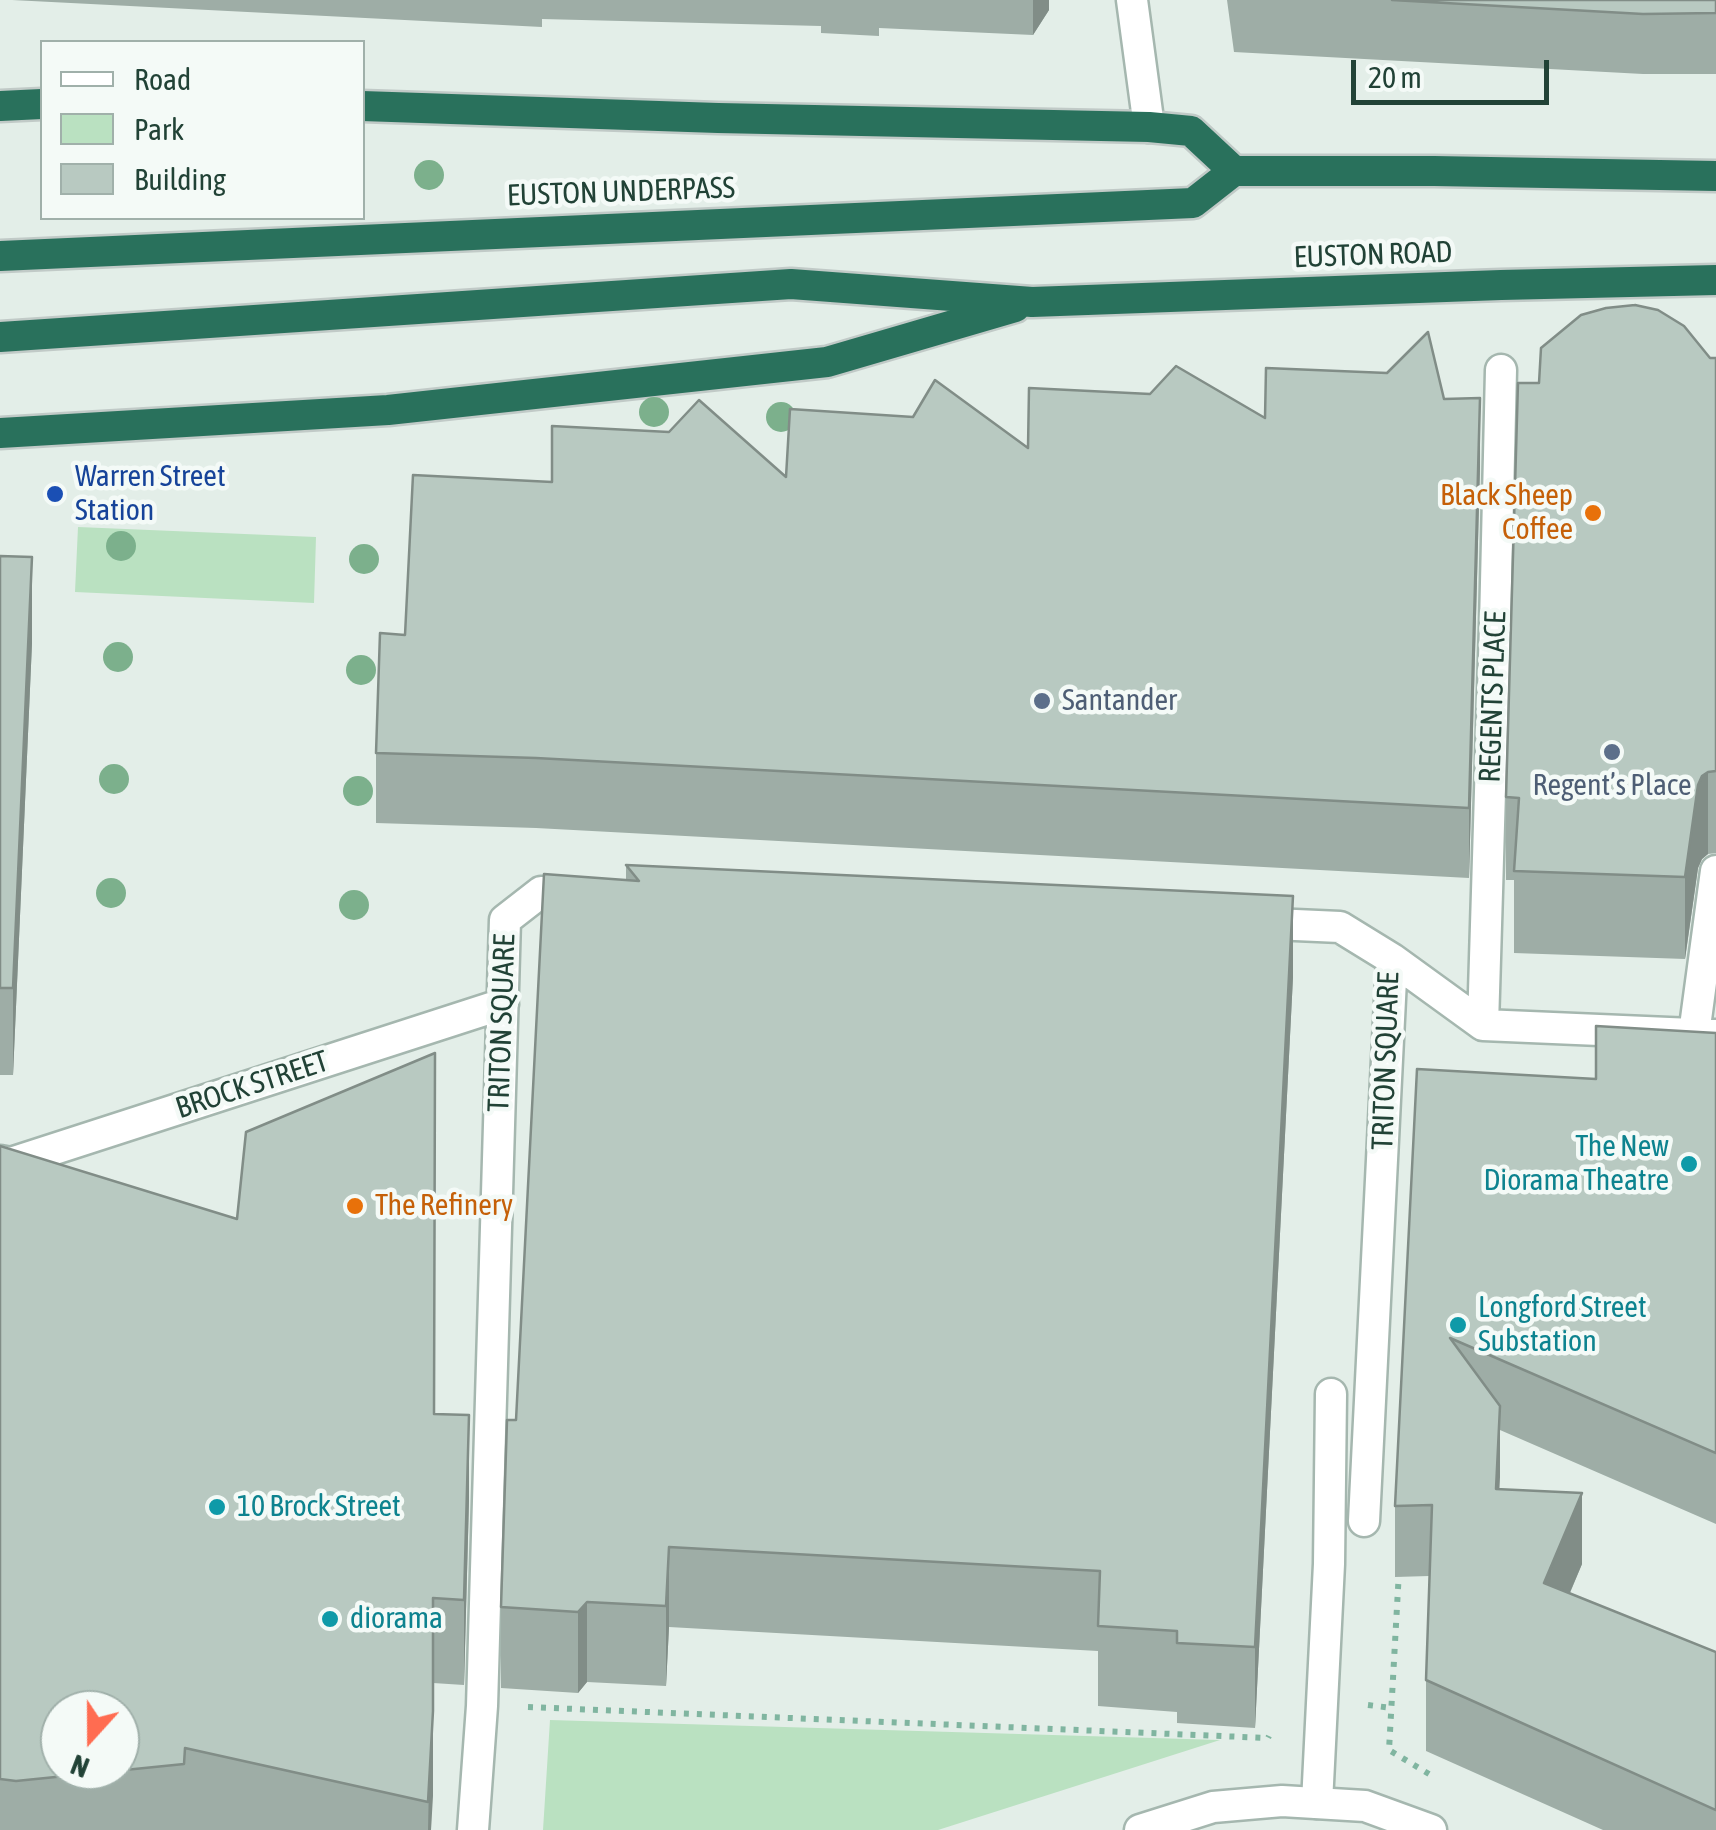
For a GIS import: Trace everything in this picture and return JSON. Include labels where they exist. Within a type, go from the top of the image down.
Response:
[{"type":"highway","points":[[0,106],[40,104]]},
{"type":"highway","points":[[365,106],[1149,126],[1191,131],[1234,171],[1716,176]]},
{"type":"highway","name":"EUSTON UNDERPASS","points":[[0,256],[1194,202],[1234,171]]},
{"type":"highway","name":"EUSTON ROAD","points":[[1032,302],[1716,280]]},
{"type":"highway","points":[[0,337],[791,284],[1032,302]]},
{"type":"highway","points":[[0,433],[388,410],[827,362],[1032,302]]},
{"type":"street","points":[[1132,0],[1149,126]]},
{"type":"street","name":"REGENTS PLACE","points":[[1482,1025],[1501,370]]},
{"type":"street","points":[[1392,959],[1482,1025],[1705,1034],[1716,871]]},
{"type":"street","name":"TRITON SQUARE","points":[[473,1830],[482,1706],[506,920],[541,892],[601,895]]},
{"type":"street","name":"TRITON SQUARE","points":[[1220,922],[1340,928],[1392,959],[1364,1520]]},
{"type":"street","name":"BROCK STREET","points":[[0,1162],[11,1163],[503,1004]]},
{"type":"street","points":[[1317,1803],[1329,1564],[1331,1394]]},
{"type":"street","points":[[1140,1830],[1213,1807],[1282,1802],[1365,1806],[1431,1830]]},
{"type":"path","points":[[1364,1520],[1402,1535],[1388,1750],[1430,1772],[1424,1786]]},
{"type":"path","points":[[482,1706],[1268,1738],[1294,1701],[1392,1708]]},
{"type":"green space","points":[[78,527],[316,537],[314,603],[75,592]]},
{"type":"green space","points":[[550,1720],[1220,1740],[938,1830],[543,1830]]},
{"type":"building","points":[[1392,0],[1716,0],[1716,13],[1643,14]]},
{"type":"building","name":"Regent’s Place","points":[[1635,305],[1658,310],[1684,326],[1710,358],[1716,358],[1716,771],[1702,776],[1698,785],[1685,877],[1514,871],[1519,798],[1506,797],[1518,383],[1539,383],[1541,348],[1581,315]]},
{"type":"building","name":"Santander","points":[[1428,332],[1444,399],[1480,398],[1469,808],[536,758],[376,753],[380,633],[405,635],[413,475],[552,482],[552,426],[669,432],[699,400],[786,477],[790,409],[913,417],[935,380],[1028,448],[1029,388],[1150,394],[1176,366],[1265,418],[1266,368],[1387,373]]},
{"type":"building","points":[[0,556],[32,557],[13,988],[0,988]]},
{"type":"building","points":[[626,865],[1293,896],[1255,1647],[1177,1643],[1177,1631],[1098,1626],[1100,1571],[669,1547],[666,1606],[587,1602],[578,1612],[501,1607],[507,1420],[516,1420],[544,874],[639,881]]},
{"type":"building","points":[[1596,1026],[1716,1033],[1716,1453],[1450,1338],[1500,1406],[1496,1489],[1582,1493],[1544,1583],[1716,1652],[1716,1810],[1426,1680],[1432,1505],[1395,1506],[1417,1069],[1596,1079]]},
{"type":"building","name":"10 Brock Street","points":[[435,1053],[434,1414],[469,1415],[464,1600],[433,1598],[428,1802],[185,1748],[184,1764],[140,1768],[140,1690],[40,1690],[40,1779],[0,1779],[0,1146],[237,1219],[246,1132]]},
{"type":"place","name":"Warren Street Station","points":[[55,494]]},
{"type":"place","name":"Black Sheep Coffee","points":[[1593,513]]},
{"type":"place","name":"Santander","points":[[1042,701]]},
{"type":"place","name":"Regent’s Place","points":[[1612,752]]},
{"type":"place","name":"The New Diorama Theatre","points":[[1689,1164]]},
{"type":"place","name":"The Refinery","points":[[355,1206]]},
{"type":"place","name":"Longford Street Substation","points":[[1458,1325]]},
{"type":"place","name":"10 Brock Street","points":[[217,1507]]},
{"type":"place","name":"diorama","points":[[330,1619]]}]
